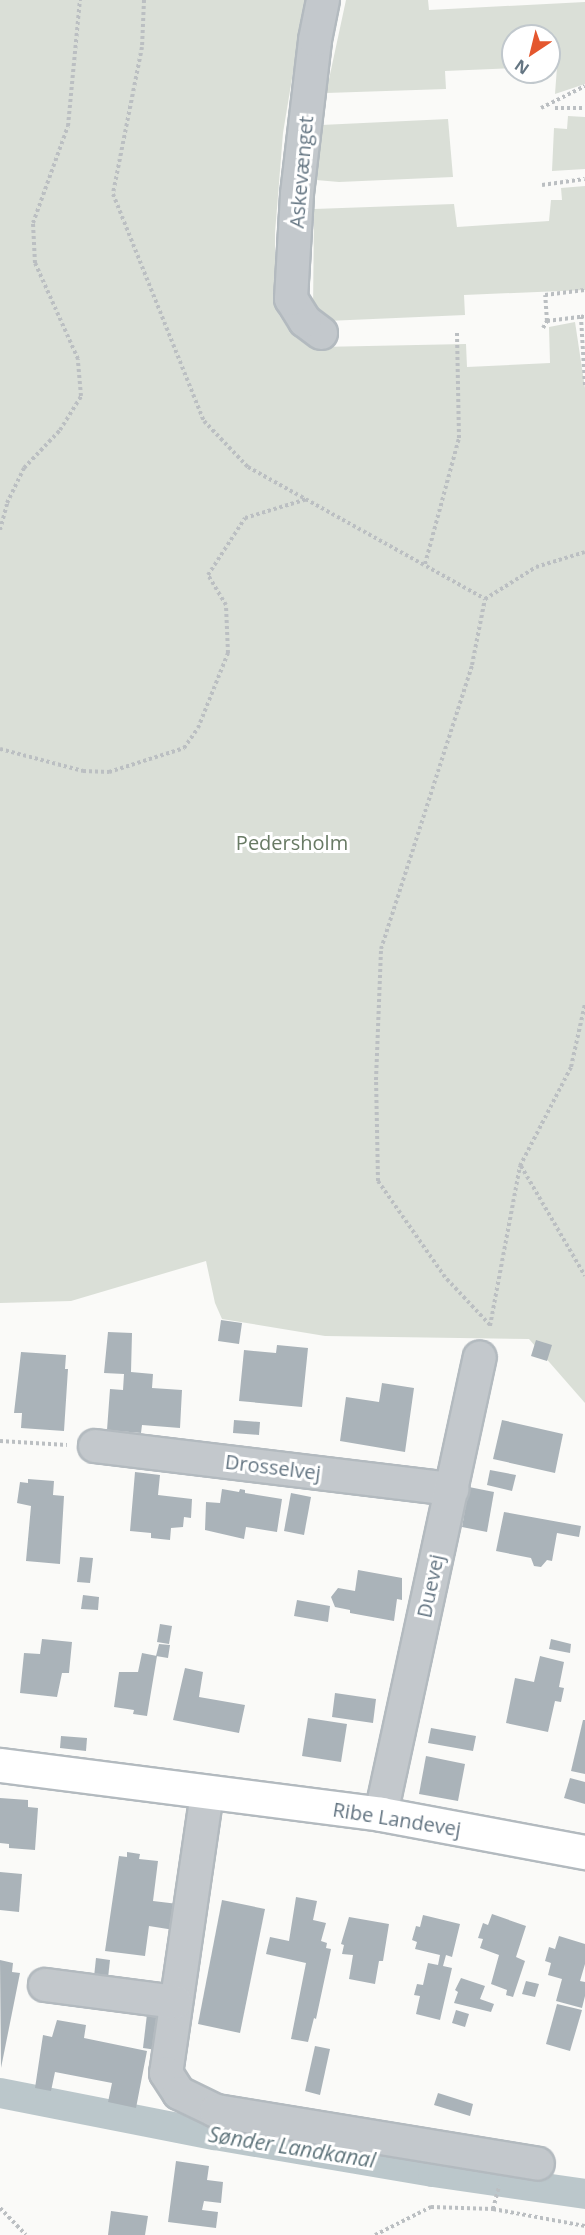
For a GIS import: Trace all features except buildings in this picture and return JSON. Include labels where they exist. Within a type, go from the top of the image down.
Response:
[{"type":"main road","name":"Ribe Landevej","points":[[0,1765],[381,1814],[585,1852]]},
{"type":"street","name":"Askevænget","points":[[321,333],[305,321],[291,299],[302,148],[315,40],[323,0]]},
{"type":"street","name":"Duevej","points":[[381,1814],[480,1358]]},
{"type":"street","name":"Drosselvej","points":[[95,1446],[452,1489]]},
{"type":"street","points":[[207,1792],[166,2073],[179,2093],[216,2111],[538,2163]]},
{"type":"street","points":[[45,1985],[176,2002]]},
{"type":"path","points":[[0,530],[7,503],[24,468],[60,430],[81,396],[78,358],[35,263],[33,223],[68,126],[81,0]]},
{"type":"path","points":[[144,0],[142,47],[113,194],[204,421],[248,467],[485,599]]},
{"type":"path","points":[[542,108],[585,86]]},
{"type":"path","points":[[555,108],[585,108]]},
{"type":"path","points":[[542,185],[585,179]]},
{"type":"path","points":[[543,328],[547,321],[545,295],[585,290]]},
{"type":"path","points":[[547,321],[583,316],[585,385]]},
{"type":"path","points":[[425,564],[459,438],[457,330]]},
{"type":"path","points":[[0,749],[83,771],[109,772],[184,748],[198,728],[228,653],[226,605],[208,575],[245,518],[307,499]]},
{"type":"path","points":[[490,1325],[445,1277],[378,1181],[376,1080],[381,949],[472,665],[485,599],[536,567],[585,552]]},
{"type":"path","points":[[480,1358],[490,1325],[520,1166],[571,1067],[585,1004]]},
{"type":"path","points":[[520,1166],[585,1276]]},
{"type":"path","points":[[0,1441],[95,1446]]},
{"type":"path","points":[[493,2209],[498,2188]]},
{"type":"path","points":[[375,2235],[430,2207],[493,2209],[585,2226]]},
{"type":"path","points":[[0,2208],[26,2235]]},
{"type":"green space","name":"Pedersholm","points":[[0,0],[305,0],[283,133],[275,233],[275,296],[279,315],[289,330],[304,343],[319,347],[466,344],[467,367],[550,363],[549,327],[575,322],[585,388],[585,1403],[529,1339],[325,1336],[222,1319],[215,1303],[206,1261],[71,1301],[0,1303]]},
{"type":"green space","points":[[346,0],[428,0],[429,10],[585,2],[585,84],[555,94],[556,84],[561,84],[561,24],[501,24],[501,69],[445,71],[446,89],[326,93]]},
{"type":"green space","points":[[568,116],[585,117],[585,169],[552,171],[554,128],[567,129]]},
{"type":"green space","points":[[448,119],[453,177],[339,182],[316,180],[321,125]]},
{"type":"green space","points":[[585,186],[585,290],[464,295],[465,315],[327,321],[313,313],[314,209],[454,204],[457,227],[549,221],[551,200],[562,200],[561,188]]},
{"type":"waterway","name":"Sønder Landkanal","points":[[0,2093],[215,2135],[433,2172],[585,2194]]}]
